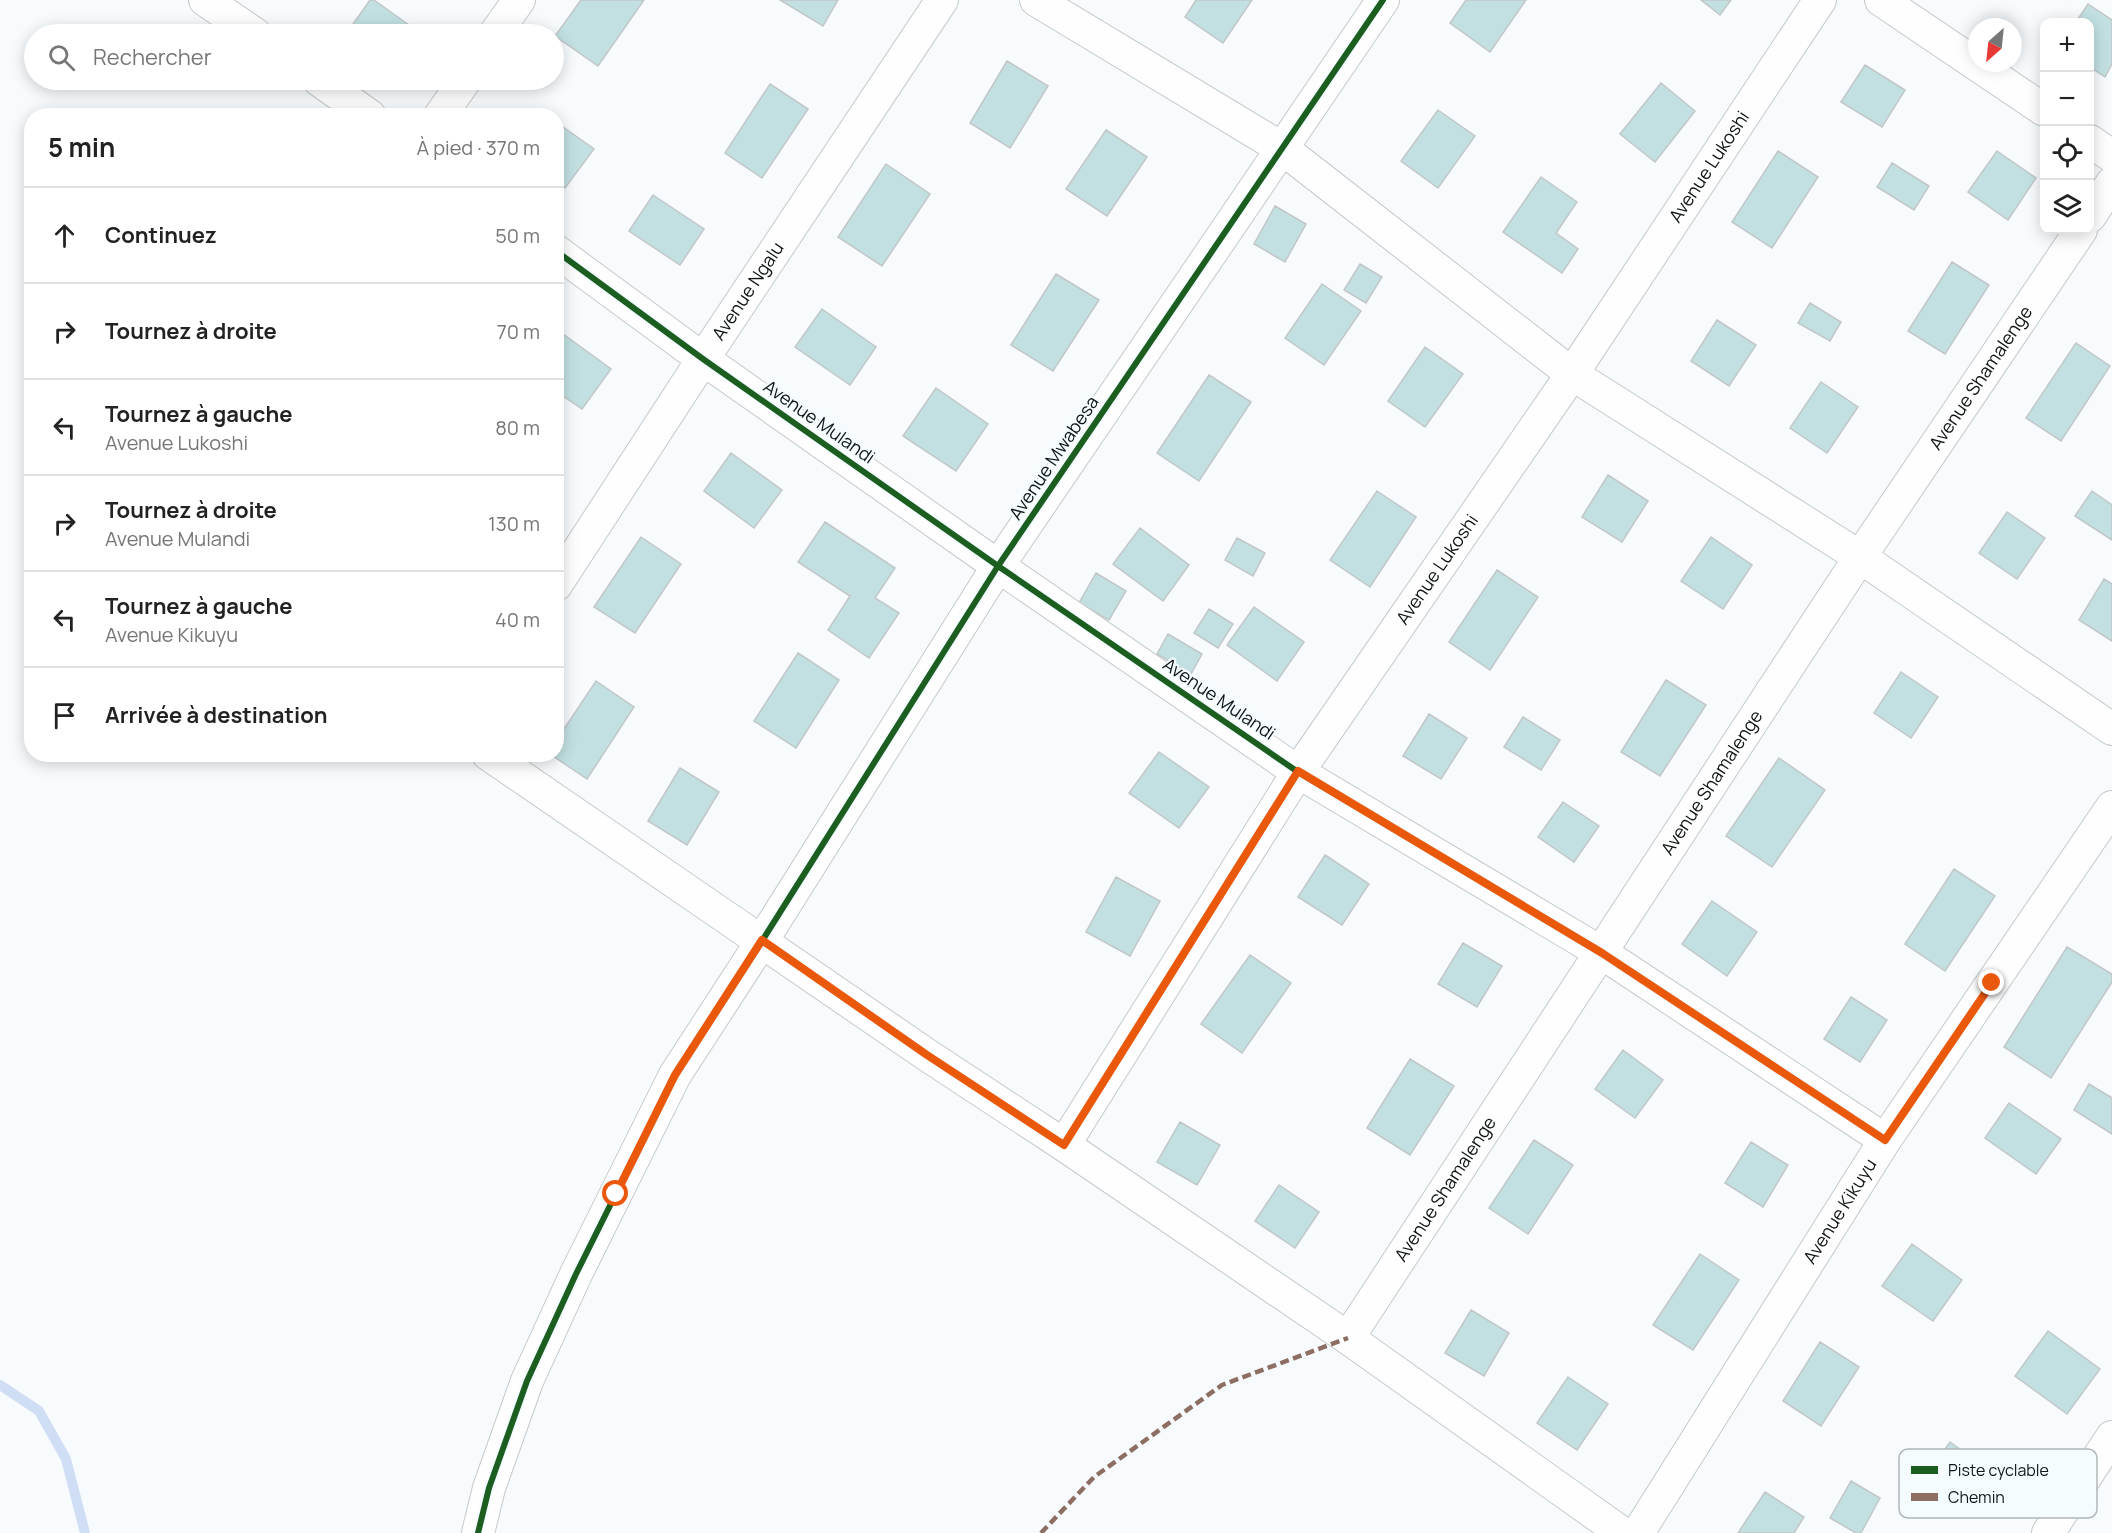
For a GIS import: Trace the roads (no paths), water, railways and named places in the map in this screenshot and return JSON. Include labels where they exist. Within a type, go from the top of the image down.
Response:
[{"type":"street","points":[[205,0],[240,24]]},
{"type":"street","points":[[502,24],[519,0]]},
{"type":"street","name":"Avenue Ngalu","points":[[564,573],[942,0]]},
{"type":"street","points":[[1036,0],[1283,149],[1572,374],[1860,557],[2112,729]]},
{"type":"street","name":"Avenue Mwabesa","points":[[478,1533],[489,1488],[526,1381],[576,1274],[675,1075],[998,566],[1383,0]]},
{"type":"street","name":"Avenue Lukoshi","points":[[1064,1145],[1298,771],[1572,374],[1820,0]]},
{"type":"street","points":[[1881,0],[2040,107]]},
{"type":"street","points":[[333,90],[359,108]]},
{"type":"street","points":[[446,108],[458,90]]},
{"type":"street","points":[[2094,144],[2112,156]]},
{"type":"street","points":[[2094,210],[2112,183]]},
{"type":"street","name":"Avenue Shamalenge","points":[[1348,1338],[1860,557],[2077,234]]},
{"type":"street","name":"Avenue Mulandi","points":[[564,257],[703,359],[998,566],[1298,771],[1602,953],[1885,1140]]},
{"type":"street","points":[[500,762],[927,1055],[1348,1338],[1622,1533]]},
{"type":"street","name":"Avenue Kikuyu","points":[[1638,1533],[1885,1140],[2112,807]]},
{"type":"street","points":[[2097,1460],[2112,1437]]},
{"type":"street","points":[[2048,1533],[2058,1518]]},
{"type":"waterway","points":[[0,1385],[39,1411],[66,1459],[85,1533]]}]
